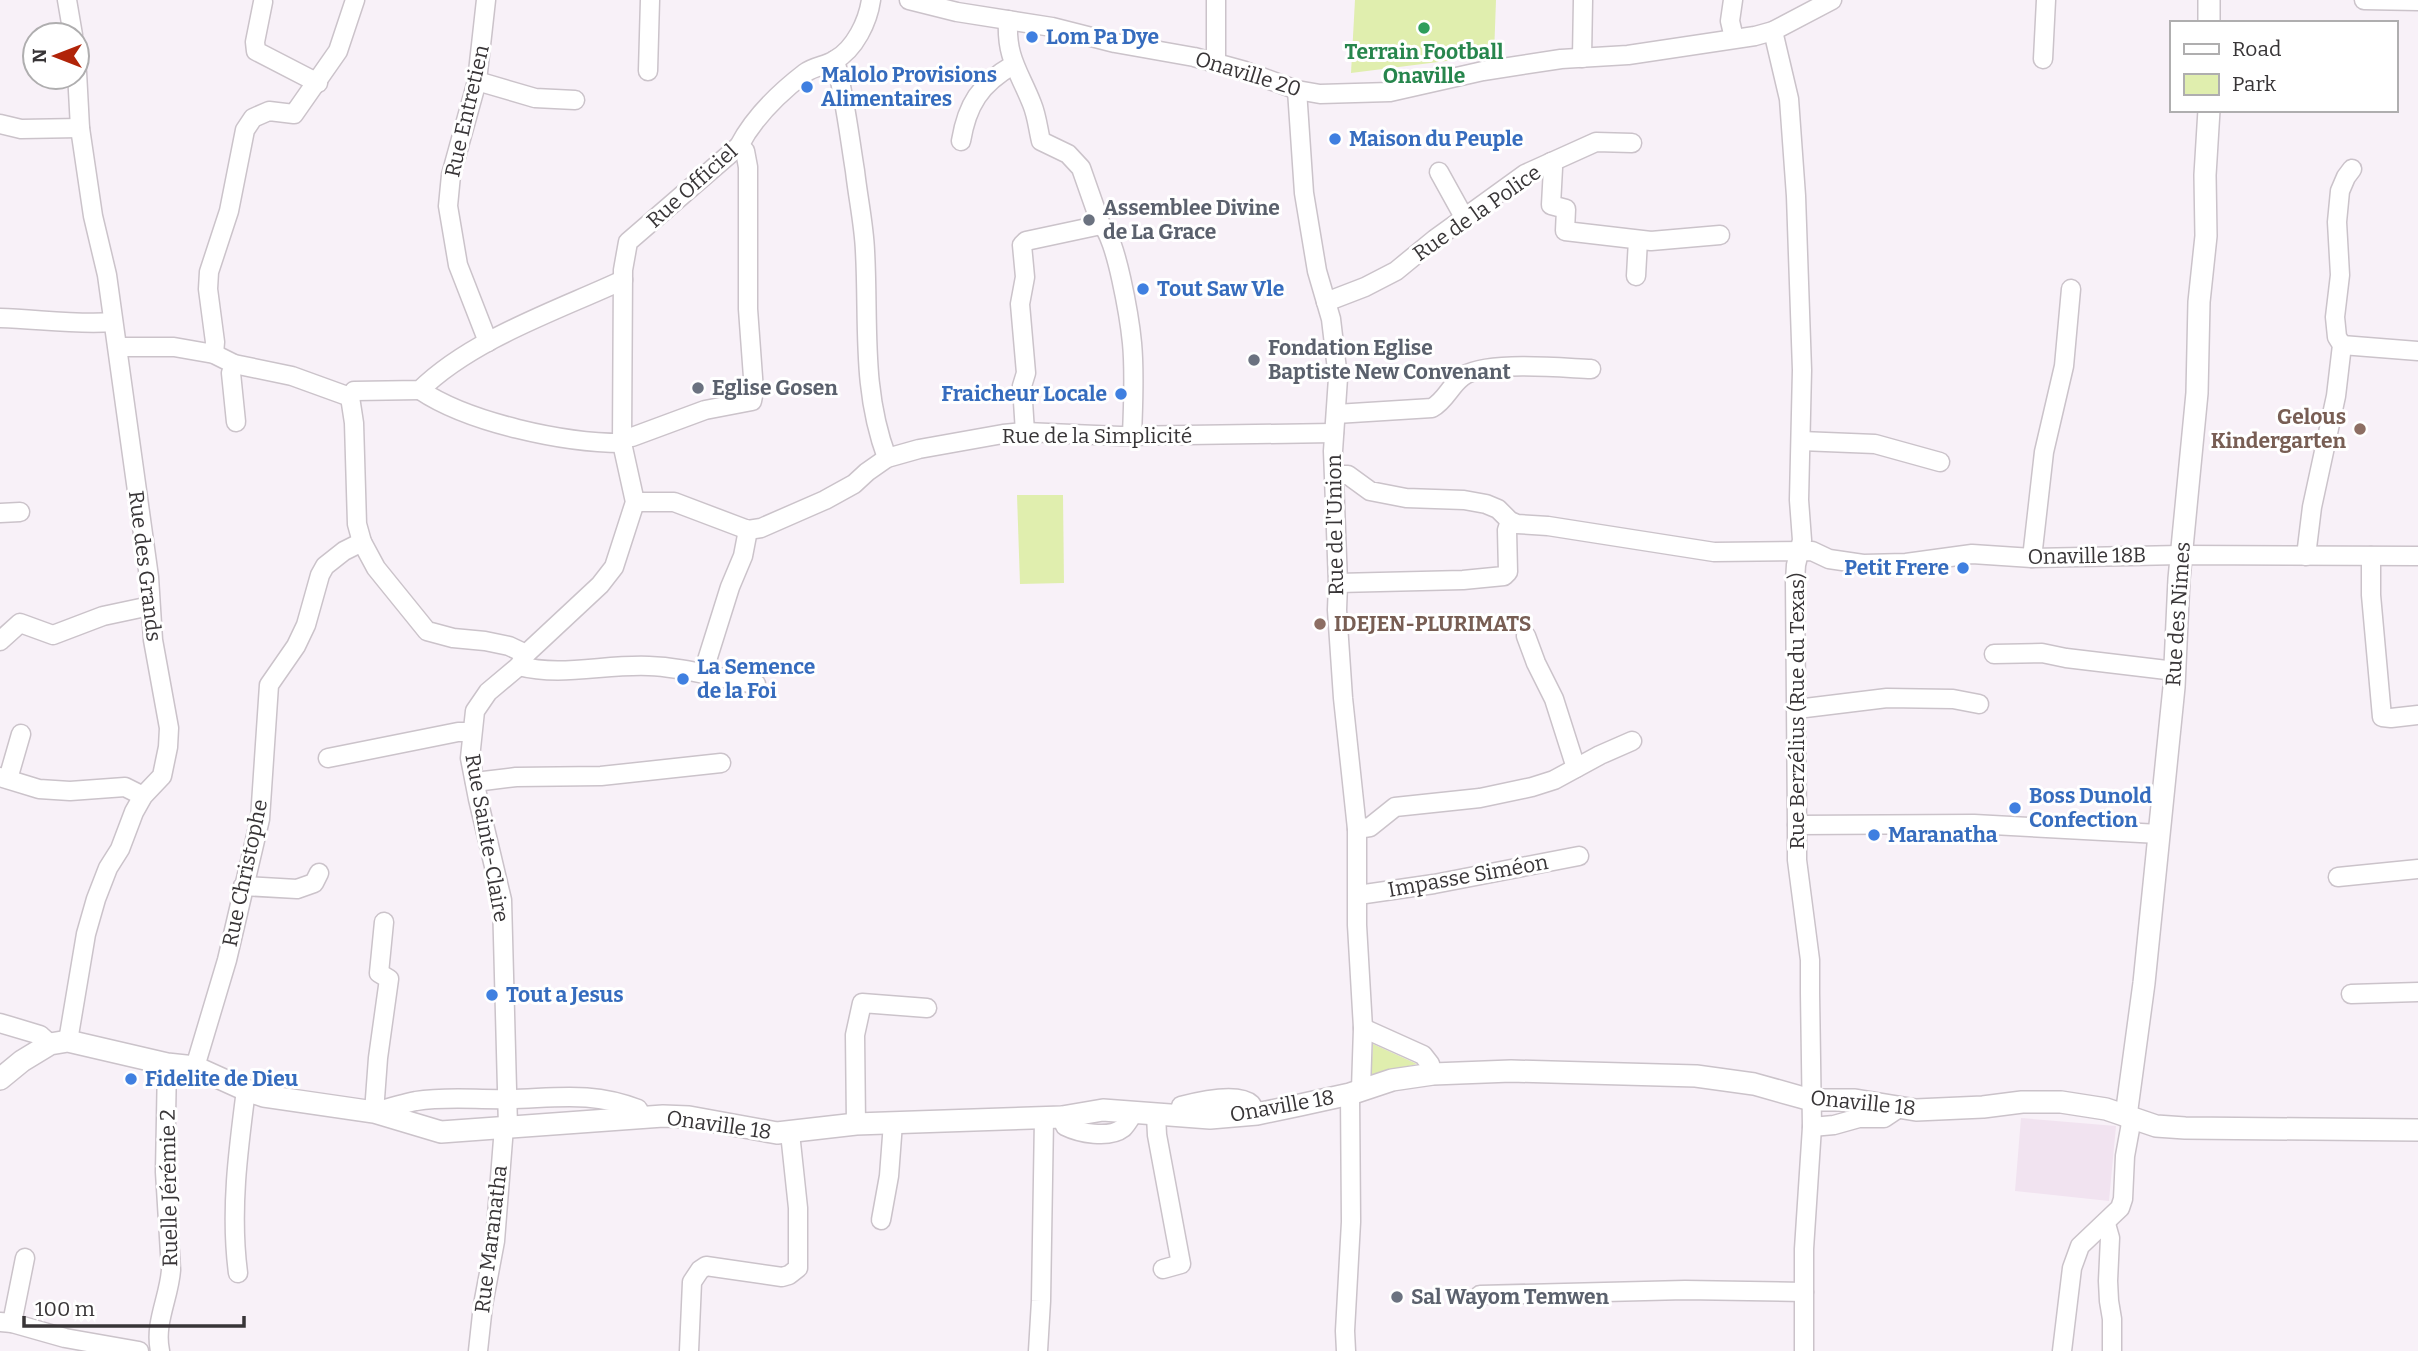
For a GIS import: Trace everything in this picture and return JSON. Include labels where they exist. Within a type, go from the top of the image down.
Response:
[{"type":"street","points":[[67,0],[71,21]]},
{"type":"street","points":[[214,354],[209,272],[229,211],[245,130],[253,118],[269,111],[295,114],[338,51],[355,0]]},
{"type":"street","name":"Rue Entretien","points":[[486,0],[477,81],[450,175],[448,206],[458,265],[488,342]]},
{"type":"street","points":[[648,71],[650,0]]},
{"type":"street","name":"Rue Officiel","points":[[623,281],[624,255],[628,242],[739,146],[747,130],[807,71],[835,60],[847,50],[861,30],[871,0]]},
{"type":"street","name":"Onaville 20","points":[[909,0],[957,12],[1216,63],[1297,90],[1320,94],[1390,92],[1483,71],[1661,51],[1773,32],[1832,0]]},
{"type":"street","points":[[1216,0],[1216,63]]},
{"type":"street","points":[[1582,58],[1583,0]]},
{"type":"street","points":[[1733,0],[1730,21],[1734,38]]},
{"type":"street","points":[[2043,59],[2046,0]]},
{"type":"street","points":[[2209,0],[2209,21]]},
{"type":"street","points":[[2364,0],[2418,1]]},
{"type":"street","points":[[262,2],[256,51],[318,83]]},
{"type":"street","points":[[1008,20],[1008,42],[1013,65],[1037,117],[1041,141],[1068,154],[1081,168],[1101,225],[1107,229],[1116,255],[1132,341],[1132,436]]},
{"type":"street","name":"Rue Berzélius (Rue du Texas)","points":[[1773,32],[1789,99],[1796,196],[1802,370],[1800,551],[1796,573],[1797,860],[1810,960],[1812,1127],[1805,1222],[1804,1351]]},
{"type":"street","points":[[835,60],[845,106],[864,237],[865,342],[869,383],[879,438],[887,458]]},
{"type":"street","points":[[961,141],[966,114],[973,103],[993,79],[1013,65]]},
{"type":"street","points":[[477,81],[536,98],[575,100]]},
{"type":"street","name":"Rue de l'Union","points":[[1297,90],[1304,192],[1317,271],[1331,320],[1338,378],[1334,433],[1337,610],[1357,829],[1357,925],[1363,1028],[1356,1091],[1346,1351]]},
{"type":"street","name":"Rue des Grands","points":[[59,1043],[96,899],[134,812],[162,775],[169,728],[153,640],[149,577],[118,347],[107,275],[93,215],[80,128],[78,91]]},
{"type":"street","name":"Rue des Nimes","points":[[2129,1117],[2175,671],[2181,555],[2196,404],[2199,302],[2206,236],[2205,175],[2209,112]]},
{"type":"street","points":[[0,124],[21,129],[80,128]]},
{"type":"street","name":"Rue de la Police","points":[[1326,302],[1389,275],[1525,174],[1596,142],[1632,143]]},
{"type":"street","points":[[739,146],[745,151],[748,167],[748,310],[754,391],[752,401],[705,410],[623,441],[587,442],[485,420],[439,402],[420,390],[354,391],[350,397],[354,424],[355,504],[362,542],[376,568],[427,631],[453,638],[509,646],[522,660],[541,672],[645,666],[702,673],[723,680],[756,684]]},
{"type":"street","points":[[1551,162],[1553,168],[1550,205],[1566,209],[1565,231],[1638,240],[1720,235]]},
{"type":"street","points":[[2306,556],[2312,507],[2332,424],[2342,345],[2337,337],[2335,317],[2340,275],[2337,222],[2340,191],[2352,169]]},
{"type":"street","points":[[1439,172],[1465,219]]},
{"type":"street","points":[[1025,432],[1022,386],[1026,373],[1020,304],[1025,277],[1022,246],[1026,242],[1101,225]]},
{"type":"street","points":[[1636,276],[1638,240]]},
{"type":"street","points":[[420,390],[450,365],[488,342],[623,281],[623,441],[635,502],[674,502],[748,530],[743,556],[702,673]]},
{"type":"street","points":[[2032,558],[2044,452],[2064,366],[2071,289]]},
{"type":"street","points":[[0,318],[83,324],[113,321]]},
{"type":"street","points":[[2342,345],[2418,351]]},
{"type":"street","points":[[118,347],[174,347],[214,354],[234,364],[292,376],[350,397]]},
{"type":"street","points":[[234,364],[231,373],[236,422]]},
{"type":"street","points":[[1336,414],[1432,408],[1442,402],[1462,376],[1472,372],[1504,367],[1591,369]]},
{"type":"street","name":"Rue de la Simplicité","points":[[748,530],[761,528],[825,500],[854,484],[887,458],[919,449],[1003,434],[1025,432],[1132,436],[1334,433]]},
{"type":"street","points":[[1801,441],[1875,444],[1940,461]]},
{"type":"street","points":[[1335,474],[1348,475],[1370,491],[1406,498],[1476,501],[1498,509],[1510,521],[1507,530],[1508,572],[1504,576],[1463,580],[1338,583]]},
{"type":"street","name":"Rue Sainte-Claire","points":[[506,1127],[508,1099],[502,900],[470,758],[475,711],[481,699],[600,585],[614,567],[635,502]]},
{"type":"street","points":[[0,513],[20,512]]},
{"type":"street","name":"Onaville 18B","points":[[1510,521],[1714,552],[1812,551],[1829,559],[1863,564],[1906,563],[1972,554],[2032,558],[2181,555],[2418,556]]},
{"type":"street","name":"Rue Christophe","points":[[195,1068],[227,960],[260,819],[269,685],[296,646],[306,625],[325,566],[344,551],[362,542]]},
{"type":"street","points":[[2371,556],[2372,614],[2382,717],[2418,715]]},
{"type":"street","points":[[0,641],[20,624],[53,635],[103,616],[150,606]]},
{"type":"street","points":[[1526,636],[1554,699],[1576,768]]},
{"type":"street","points":[[1994,654],[2042,653],[2175,671]]},
{"type":"street","points":[[1797,709],[1887,698],[1952,699],[1979,704]]},
{"type":"street","points":[[328,758],[458,732],[472,732]]},
{"type":"street","points":[[21,734],[4,778],[38,789],[70,791],[125,787],[144,796]]},
{"type":"street","points":[[1357,829],[1370,827],[1395,807],[1507,793],[1554,780],[1632,741]]},
{"type":"street","points":[[475,782],[516,777],[601,776],[720,763]]},
{"type":"street","points":[[1797,825],[1974,824],[2159,834]]},
{"type":"street","name":"Impasse Siméon","points":[[1358,895],[1434,884],[1579,856]]},
{"type":"street","points":[[2338,877],[2418,869]]},
{"type":"street","points":[[243,886],[297,890],[314,883],[318,873]]},
{"type":"street","points":[[384,922],[379,972],[389,979],[374,1112],[416,1101],[447,1098],[508,1099],[575,1095],[621,1102],[638,1109],[641,1116]]},
{"type":"street","points":[[2351,994],[2418,992]]},
{"type":"street","points":[[856,1124],[855,1035],[862,1003],[927,1008]]},
{"type":"street","name":"Onaville 18","points":[[0,1023],[59,1043],[195,1068],[246,1090],[316,1105],[374,1112],[441,1132],[641,1116],[689,1117],[766,1132],[790,1133],[856,1124],[1053,1117],[1103,1110],[1210,1118],[1257,1114],[1392,1080],[1433,1074],[1504,1071],[1667,1073],[1754,1084],[1811,1100],[1855,1100],[1899,1108],[1937,1110],[2022,1102],[2061,1102],[2106,1109],[2156,1126],[2185,1129],[2418,1130]]},
{"type":"street","points":[[1363,1028],[1423,1055],[1430,1063],[1433,1074]]},
{"type":"street","points":[[0,1079],[22,1061],[59,1043]]},
{"type":"street","name":"Ruelle Jérémie 2","points":[[160,1351],[161,1307],[172,1270],[165,1172],[167,1064]]},
{"type":"street","points":[[238,1273],[234,1247],[235,1199],[237,1158],[246,1090]]},
{"type":"street","points":[[1181,1106],[1211,1100],[1244,1100],[1251,1104],[1257,1114]]},
{"type":"street","points":[[1812,1127],[1834,1125],[1859,1118],[1884,1118],[1899,1108]]},
{"type":"street","points":[[1156,1115],[1157,1135],[1181,1264],[1163,1269]]},
{"type":"street","points":[[1038,1351],[1053,1117]]},
{"type":"street","points":[[2062,1351],[2072,1268],[2080,1246],[2094,1231],[2106,1224],[2120,1208],[2123,1199],[2129,1117]]},
{"type":"street","points":[[881,1220],[889,1176],[893,1123]]},
{"type":"street","name":"Rue Maranatha","points":[[478,1351],[495,1241],[506,1127]]},
{"type":"street","points":[[689,1351],[692,1282],[700,1270],[706,1266],[782,1277],[798,1268],[798,1208],[790,1133]]},
{"type":"street","points":[[2106,1224],[2110,1238],[2108,1281],[2112,1351]]},
{"type":"street","points":[[25,1258],[6,1323],[65,1338],[139,1351]]},
{"type":"street","points":[[1480,1295],[1685,1290],[1804,1292]]},
{"type":"shaded area","points":[[2021,1118],[2116,1126],[2109,1201],[2015,1191]]},
{"type":"green space","name":"Terrain Football Onaville","points":[[1355,0],[1496,0],[1494,55],[1351,73]]},
{"type":"green space","points":[[1017,495],[1063,495],[1064,583],[1020,584]]},
{"type":"green space","points":[[1373,1044],[1417,1064],[1371,1075]]},
{"type":"place","name":"Terrain Football Onaville","points":[[1424,28]]},
{"type":"place","name":"Lom Pa Dye","points":[[1032,37]]},
{"type":"place","name":"Malolo Provisions Alimentaires","points":[[807,87]]},
{"type":"place","name":"Maison du Peuple","points":[[1335,139]]},
{"type":"place","name":"Assemblee Divine de La Grace","points":[[1089,220]]},
{"type":"place","name":"Tout Saw Vle","points":[[1143,289]]},
{"type":"place","name":"Fondation Eglise Baptiste New Convenant","points":[[1254,360]]},
{"type":"place","name":"Eglise Gosen","points":[[698,388]]},
{"type":"place","name":"Fraicheur Locale","points":[[1121,394]]},
{"type":"place","name":"Gelous Kindergarten","points":[[2360,429]]},
{"type":"place","name":"Petit Frere","points":[[1963,568]]},
{"type":"place","name":"IDEJEN-PLURIMATS","points":[[1320,624]]},
{"type":"place","name":"La Semence de la Foi","points":[[683,679]]},
{"type":"place","name":"Boss Dunold Confection","points":[[2015,808]]},
{"type":"place","name":"Maranatha","points":[[1874,835]]},
{"type":"place","name":"Tout a Jesus","points":[[492,995]]},
{"type":"place","name":"Fidelite de Dieu","points":[[131,1079]]},
{"type":"place","name":"Sal Wayom Temwen","points":[[1397,1297]]}]
